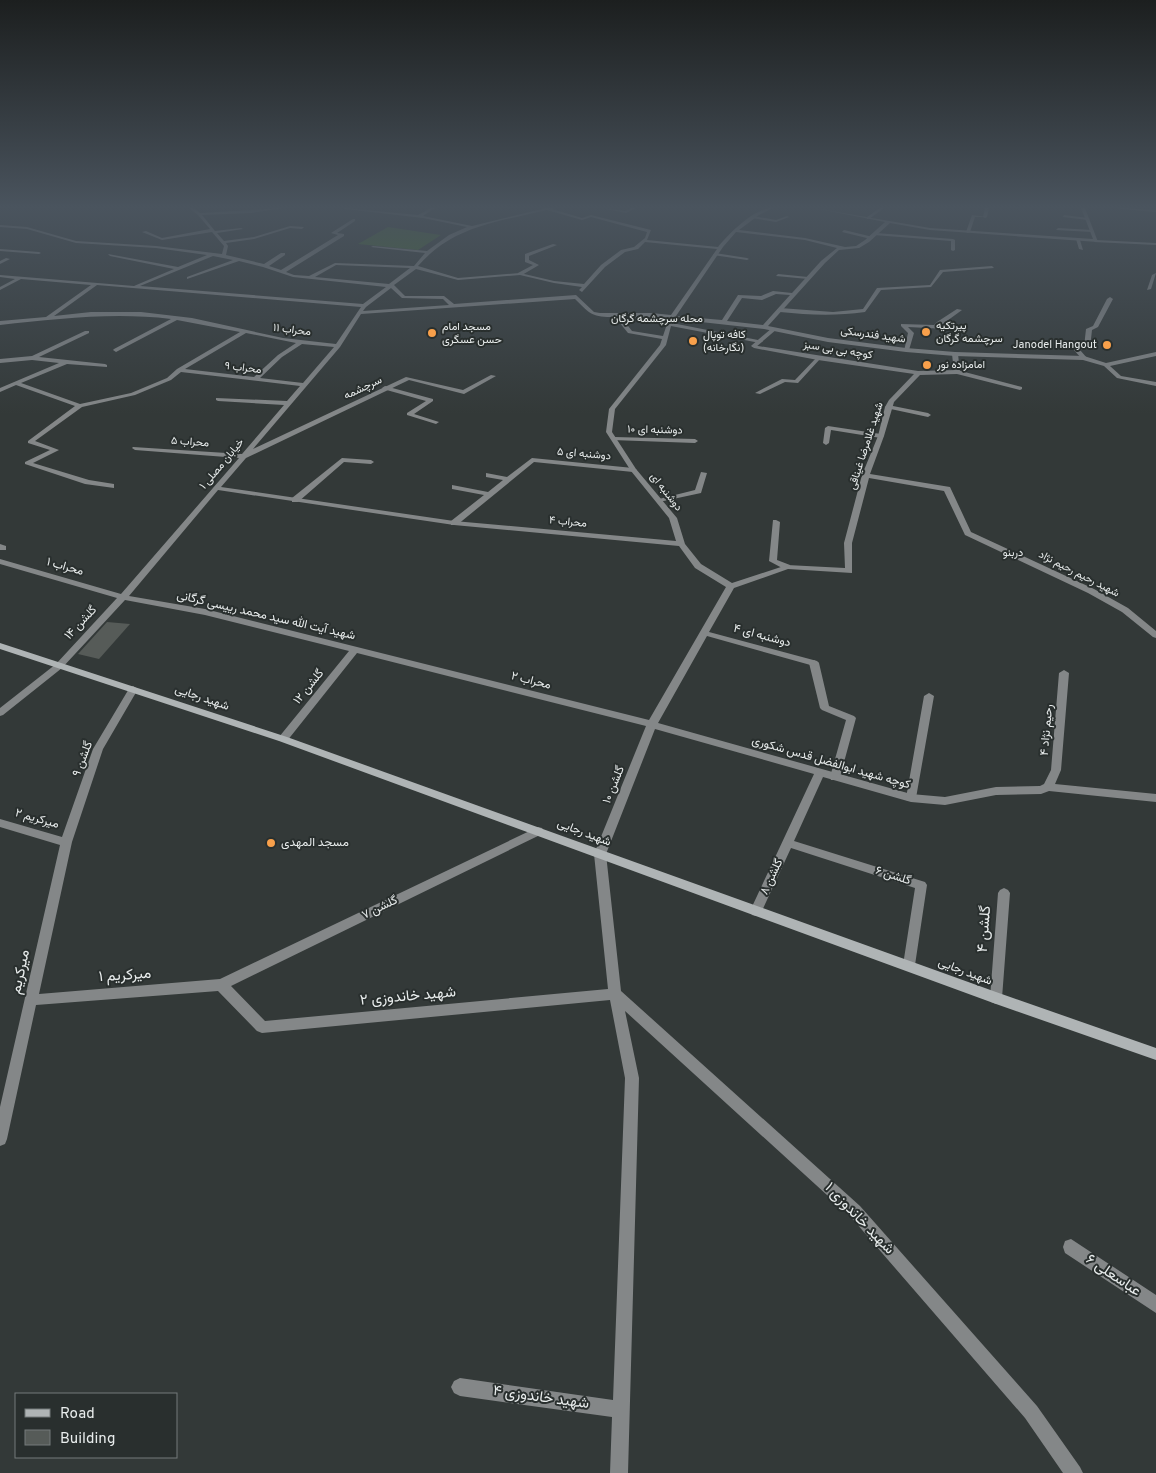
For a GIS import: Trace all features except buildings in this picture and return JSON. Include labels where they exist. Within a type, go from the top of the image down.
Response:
[{"type":"main road","name":"شهید رجایی","points":[[0,646],[283,740],[1156,1054]]},
{"type":"street","points":[[7,277],[364,306],[403,277]]},
{"type":"street","points":[[133,287],[157,277]]},
{"type":"street","points":[[299,277],[392,286],[404,297],[444,298],[453,306]]},
{"type":"street","points":[[450,277],[458,279],[486,277]]},
{"type":"street","points":[[532,277],[585,286]]},
{"type":"street","points":[[360,313],[576,297],[593,277]]},
{"type":"street","name":"دوشنبه ای","points":[[701,277],[670,321],[663,345],[612,409],[609,432],[633,470],[673,518],[681,544],[698,566],[731,586]]},
{"type":"street","points":[[799,277],[808,278]]},
{"type":"street","points":[[780,310],[818,314],[846,314],[864,310],[879,289],[931,286],[938,277]]},
{"type":"street","points":[[1148,289],[1153,277]]},
{"type":"street","points":[[0,289],[20,278]]},
{"type":"street","points":[[764,327],[808,278]]},
{"type":"street","points":[[48,318],[96,284]]},
{"type":"street","points":[[724,322],[740,296],[762,298],[768,292],[792,294]]},
{"type":"street","points":[[576,297],[592,313],[670,321],[760,341],[774,329]]},
{"type":"street","points":[[1084,358],[1076,349],[1087,348],[1089,329],[1096,327],[1110,299]]},
{"type":"street","name":"خیابان مصلی ۱","points":[[123,597],[338,346],[364,306]]},
{"type":"street","points":[[936,327],[959,310]]},
{"type":"street","name":"۱۱ محراب","points":[[0,323],[121,313],[177,318],[283,340],[338,346]]},
{"type":"street","points":[[617,315],[630,332],[664,338]]},
{"type":"street","points":[[116,350],[177,318]]},
{"type":"street","name":"شهید فندرسکی","points":[[670,321],[724,322],[764,327],[828,340],[906,350],[955,354],[1084,358],[1106,365],[1119,377],[1156,384]]},
{"type":"street","points":[[906,350],[911,333],[903,325],[964,329]]},
{"type":"street","points":[[32,358],[87,332]]},
{"type":"street","points":[[111,486],[88,482],[27,463],[56,450],[30,442],[80,406],[133,394],[169,379],[179,370],[244,332]]},
{"type":"street","points":[[255,379],[280,356],[303,341]]},
{"type":"street","name":"کوچه بی بی سبز","points":[[760,341],[754,346],[918,373]]},
{"type":"street","points":[[955,354],[957,372]]},
{"type":"street","points":[[1106,365],[1156,354]]},
{"type":"street","points":[[0,361],[32,358],[105,366]]},
{"type":"street","points":[[758,393],[784,380],[796,382],[818,358]]},
{"type":"street","points":[[0,390],[18,384],[66,362]]},
{"type":"street","name":"۹ محراب","points":[[179,370],[304,385]]},
{"type":"street","points":[[918,373],[957,372],[1020,388]]},
{"type":"street","name":"شهید غلامرضا غیناقی","points":[[787,567],[849,571],[848,543],[866,475],[882,436],[888,407],[891,401],[918,373]]},
{"type":"street","name":"سرچشمه","points":[[244,456],[408,378],[464,392],[493,376]]},
{"type":"street","points":[[18,384],[80,406]]},
{"type":"street","points":[[385,388],[431,400],[409,414],[436,422]]},
{"type":"street","points":[[218,399],[288,403]]},
{"type":"street","points":[[888,407],[928,415]]},
{"type":"street","points":[[826,443],[828,428],[882,436]]},
{"type":"street","name":"۱۰ دوشنبه ای","points":[[614,439],[695,441]]},
{"type":"street","name":"۵ محراب","points":[[135,448],[244,456]]},
{"type":"street","points":[[295,500],[342,460],[372,462]]},
{"type":"street","name":"۵ دوشنبه ای","points":[[509,479],[532,460],[633,470]]},
{"type":"street","points":[[659,500],[698,491],[703,473]]},
{"type":"street","points":[[489,475],[509,479]]},
{"type":"street","name":"شهید رحیم رحیم نژاد","points":[[866,475],[947,489],[968,533],[1091,591],[1125,610],[1156,635]]},
{"type":"street","points":[[454,523],[509,479]]},
{"type":"street","points":[[455,487],[490,494]]},
{"type":"street","name":"۴ محراب","points":[[216,488],[454,523],[681,544]]},
{"type":"street","points":[[776,522],[774,562],[787,567]]},
{"type":"street","name":"۱ محراب","points":[[0,561],[123,597]]},
{"type":"street","points":[[652,724],[731,586],[787,567]]},
{"type":"street","name":"شهید آیت الله سید محمد رییسی گرگانی","points":[[123,597],[205,612],[404,662]]},
{"type":"street","name":"گلشن ۱۴","points":[[0,713],[59,666],[123,597]]},
{"type":"street","name":"۴ دوشنبه ای","points":[[704,633],[814,663],[825,708],[851,718],[835,777]]},
{"type":"street","name":"۱۲ گلشن","points":[[283,740],[355,650]]},
{"type":"street","name":"۲ محراب","points":[[404,662],[652,724]]},
{"type":"street","name":"رحیم نژاد ۴","points":[[1048,787],[1056,770],[1064,673]]},
{"type":"street","name":"۹ گلشن","points":[[66,842],[98,749],[133,689]]},
{"type":"street","points":[[911,798],[929,696]]},
{"type":"street","name":"کوچه شهید ابوالفضل قدس شکوری","points":[[652,724],[911,798],[945,801],[996,791],[1041,790],[1048,787],[1156,798]]},
{"type":"street","name":"۱۰ گلشن","points":[[600,854],[652,724]]},
{"type":"street","name":"۸ گلشن","points":[[756,911],[820,773]]},
{"type":"street","name":"۲ میرکریم","points":[[0,823],[66,842]]},
{"type":"street","name":"۷ گلشن","points":[[221,985],[538,831]]},
{"type":"street","name":"میرکریم","points":[[0,1139],[66,842]]},
{"type":"street","name":"۶ گلشن","points":[[788,843],[921,885],[908,965]]},
{"type":"street","points":[[600,854],[615,994],[632,1078],[619,1473]]},
{"type":"street","name":"۴ گلشن","points":[[996,998],[1004,893]]},
{"type":"street","name":"۲ شهید خاندوزی","points":[[221,985],[262,1027],[615,994]]},
{"type":"street","name":"۱ میرکریم","points":[[31,1000],[221,985]]},
{"type":"street","name":"۱ شهید خاندوزی","points":[[615,994],[855,1211],[1031,1412],[1074,1473]]},
{"type":"street","name":"۶ عباسعلی","points":[[1071,1247],[1156,1305]]},
{"type":"street","name":"۴ شهید خاندوزی","points":[[460,1387],[621,1410]]},
{"type":"place","name":"پیرتکیه سرچشمه گرگان","points":[[926,332]]},
{"type":"place","name":"مسجد امام حسن عسگری","points":[[432,333]]},
{"type":"place","name":"کافه توپال (نگارخانه)","points":[[693,341]]},
{"type":"place","name":"Janodel Hangout","points":[[1107,345]]},
{"type":"place","name":"امامزاده نور","points":[[927,365]]},
{"type":"place","name":"مسجد المهدی","points":[[271,843]]},
{"type":"district","name":"محله سرچشمه گرگان","points":[[657,319]]},
{"type":"district","name":"دربنو","points":[[1013,553]]}]
